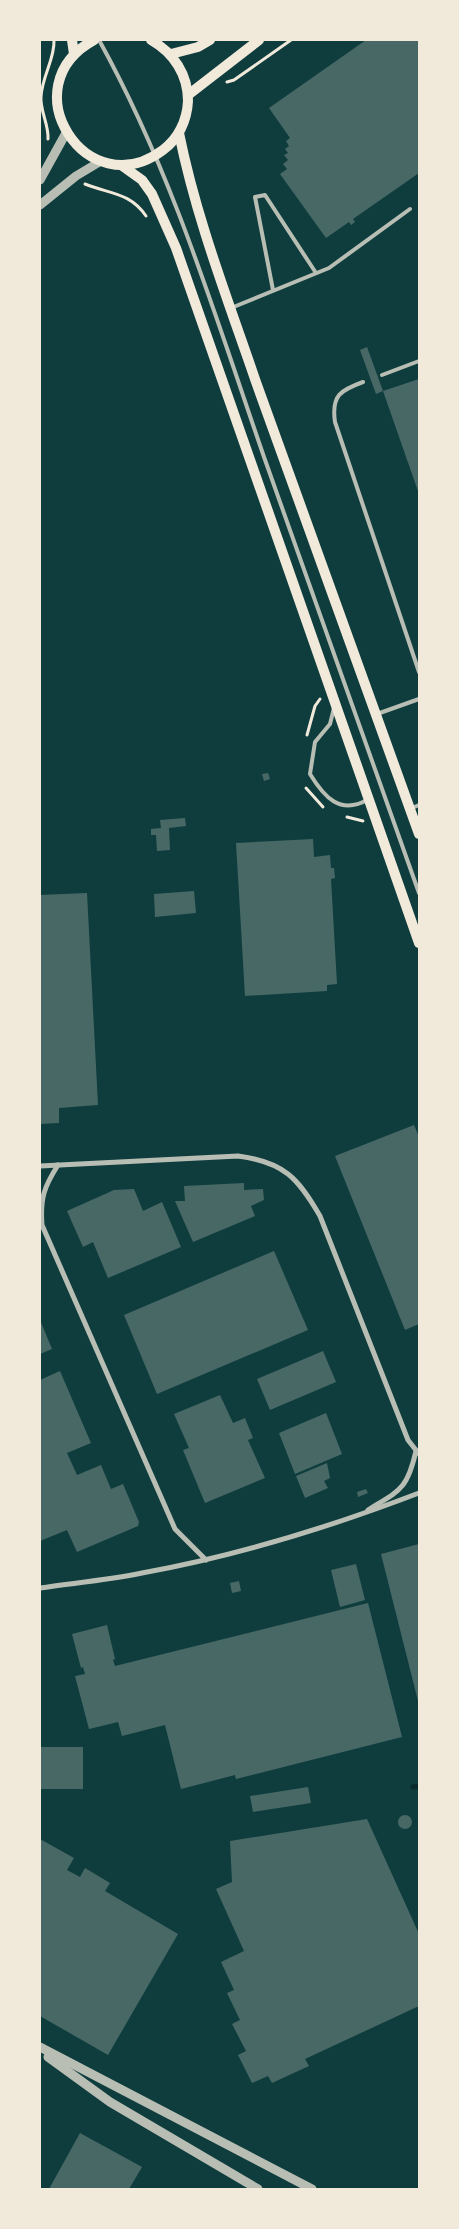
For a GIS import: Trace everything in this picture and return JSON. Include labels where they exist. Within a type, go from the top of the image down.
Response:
[{"type":"main road","points":[[72,40],[74,54]]},
{"type":"main road","points":[[94,40],[74,54],[64,68],[57,92],[59,118],[66,134],[75,146],[101,161],[121,165],[138,163],[155,156],[168,146],[179,133],[184,121],[188,95],[185,80],[171,54],[151,40]]},
{"type":"main road","points":[[171,54],[198,47],[210,40]]},
{"type":"main road","points":[[188,95],[259,40]]},
{"type":"main road","points":[[179,133],[187,171],[231,308],[306,523],[377,714],[415,807],[419,834]]},
{"type":"main road","points":[[121,165],[142,180],[152,194],[176,248],[419,943]]},
{"type":"street","points":[[40,180],[66,134]]},
{"type":"street","points":[[40,205],[76,176],[101,161]]},
{"type":"street","points":[[40,1166],[238,1156],[259,1159],[286,1171],[304,1188],[320,1216],[408,1440],[417,1452],[408,1480],[397,1492],[359,1516]]},
{"type":"street","points":[[58,1165],[46,1184],[40,1205],[42,1225],[175,1529],[206,1560]]},
{"type":"street","points":[[40,1588],[141,1574],[206,1560],[359,1516],[419,1493]]},
{"type":"street","points":[[40,2049],[110,2102],[258,2189]]},
{"type":"street","points":[[40,2049],[312,2189]]},
{"type":"lane","points":[[99,40],[129,94],[169,184],[192,243],[294,542],[419,893]]},
{"type":"lane","points":[[273,290],[255,198],[266,195],[316,273]]},
{"type":"lane","points":[[231,308],[328,268],[410,209]]},
{"type":"lane","points":[[382,375],[419,361]]},
{"type":"lane","points":[[363,382],[343,389],[339,394],[334,410],[336,422],[419,672]]},
{"type":"lane","points":[[377,714],[419,699]]},
{"type":"lane","points":[[336,704],[330,724],[315,742],[310,774],[318,788],[335,804],[356,806],[368,800]]},
{"type":"path","points":[[217,71],[224,81],[234,80],[291,40]]},
{"type":"path","points":[[76,176],[84,183],[122,195],[134,202],[149,221]]},
{"type":"path","points":[[306,745],[315,706],[322,697]]},
{"type":"path","points":[[304,780],[307,792],[318,805],[328,810]]},
{"type":"path","points":[[341,816],[371,825]]},
{"type":"building","points":[[366,40],[419,40],[419,173],[353,219],[355,222],[351,225],[349,222],[326,238],[280,174],[287,169],[283,164],[288,160],[284,155],[288,153],[285,149],[289,146],[286,141],[290,138],[269,108]]},
{"type":"building","points":[[367,347],[383,391],[376,394],[360,350]]},
{"type":"building","points":[[419,379],[419,494],[383,391]]},
{"type":"building","points":[[268,773],[270,779],[264,781],[262,774]]},
{"type":"building","points":[[185,818],[186,826],[169,828],[170,850],[157,851],[156,835],[151,835],[151,829],[161,828],[160,820]]},
{"type":"building","points":[[313,839],[314,857],[330,855],[331,868],[334,868],[335,878],[331,879],[337,984],[327,985],[327,991],[245,996],[236,843]]},
{"type":"building","points":[[194,891],[196,913],[155,917],[154,894]]},
{"type":"building","points":[[87,893],[98,1105],[59,1108],[59,1123],[40,1124],[40,895]]},
{"type":"building","points":[[414,1125],[419,1137],[419,1324],[405,1330],[335,1156]]},
{"type":"building","points":[[244,1183],[244,1190],[263,1189],[264,1200],[251,1206],[255,1216],[193,1242],[175,1201],[185,1201],[184,1186]]},
{"type":"building","points":[[134,1189],[143,1211],[162,1202],[181,1247],[108,1278],[93,1242],[83,1247],[67,1211],[114,1190]]},
{"type":"building","points":[[274,1251],[308,1330],[157,1394],[124,1315]]},
{"type":"building","points":[[40,1320],[52,1349],[40,1354]]},
{"type":"building","points":[[323,1351],[336,1382],[270,1410],[257,1379]]},
{"type":"building","points":[[60,1371],[91,1443],[67,1453],[77,1475],[101,1465],[111,1489],[123,1484],[139,1522],[138,1526],[77,1552],[67,1530],[40,1541],[40,1380]]},
{"type":"building","points":[[220,1395],[233,1423],[245,1418],[253,1438],[248,1440],[265,1478],[205,1503],[183,1450],[189,1448],[174,1414]]},
{"type":"building","points":[[326,1413],[342,1454],[295,1474],[279,1433]]},
{"type":"building","points":[[327,1463],[330,1478],[324,1481],[328,1488],[305,1498],[296,1476]]},
{"type":"building","points":[[366,1489],[368,1493],[358,1497],[357,1492]]},
{"type":"building","points":[[419,1544],[419,1701],[418,1701],[381,1554]]},
{"type":"building","points":[[356,1564],[365,1600],[340,1607],[331,1570]]},
{"type":"building","points":[[239,1581],[241,1591],[232,1593],[230,1583]]},
{"type":"building","points":[[368,1603],[402,1737],[236,1779],[235,1775],[181,1789],[165,1725],[122,1736],[118,1722],[89,1729],[75,1676],[85,1674],[83,1667],[81,1668],[72,1634],[107,1625],[115,1666]]},
{"type":"building","points":[[40,1747],[83,1747],[83,1789],[40,1789]]},
{"type":"building","points":[[308,1787],[311,1803],[253,1812],[250,1796]]},
{"type":"building","points":[[405,1815],[410,1817],[412,1822],[410,1827],[405,1829],[400,1827],[398,1822],[400,1817]]},
{"type":"building","points":[[367,1819],[419,1934],[419,2006],[305,2059],[309,2066],[272,2083],[268,2076],[252,2083],[238,2055],[246,2051],[232,2024],[240,2020],[227,1993],[234,1990],[221,1962],[244,1951],[216,1889],[232,1882],[230,1841]]},
{"type":"building","points":[[40,1839],[74,1858],[67,1870],[80,1877],[85,1868],[110,1883],[105,1891],[178,1934],[108,2055],[40,2016]]},
{"type":"building","points":[[80,2133],[142,2167],[129,2189],[49,2189]]},
{"type":"waterway","points":[[413,1787],[419,1786]]}]
